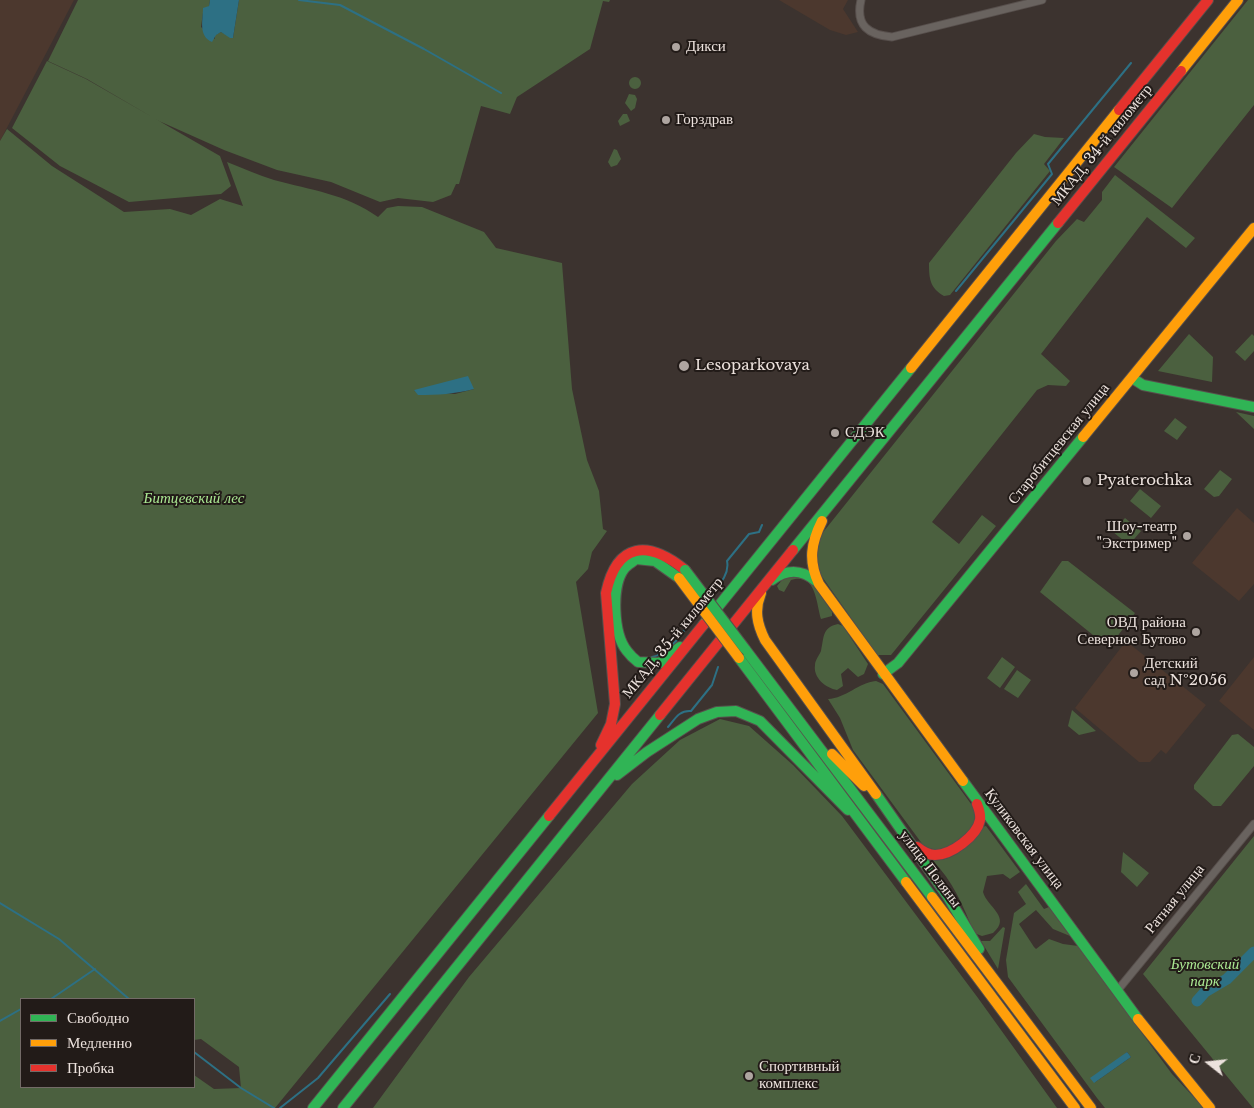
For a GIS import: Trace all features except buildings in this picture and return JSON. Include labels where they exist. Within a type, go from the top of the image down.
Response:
[{"type":"main road","name":"МКАД, 34-й километр","points":[[971,293],[1208,0]]},
{"type":"main road","name":"МКАД, 34-й километр","points":[[840,492],[1238,0]]},
{"type":"main road","name":"Старобитцевская улица","points":[[883,674],[898,663],[1254,228]]},
{"type":"main road","name":"МКАД, 35-й километр","points":[[313,1108],[971,293]]},
{"type":"main road","points":[[1132,378],[1143,386],[1254,407]]},
{"type":"main road","points":[[819,584],[810,565],[812,542],[840,492]]},
{"type":"main road","points":[[343,1108],[840,492]]},
{"type":"main road","points":[[582,774],[599,750],[614,715],[606,593],[607,582],[612,570],[627,554],[646,549],[667,556],[682,574]]},
{"type":"main road","points":[[682,574],[652,559],[639,558],[630,562],[617,578],[615,591],[617,624],[626,652],[638,662],[660,663],[693,637]]},
{"type":"main road","points":[[819,584],[811,576],[796,570],[778,576],[765,586],[759,597],[757,610],[757,622],[765,640],[911,842],[948,897],[999,984]]},
{"type":"main road","name":"улица Поляны","points":[[682,574],[745,649],[808,730],[1091,1108]]},
{"type":"main road","name":"улица Поляны","points":[[682,574],[739,658],[1076,1108]]},
{"type":"main road","name":"Куликовская улица","points":[[819,584],[883,674],[1117,991],[1210,1108]]},
{"type":"main road","points":[[874,661],[898,663],[895,678],[898,694]]},
{"type":"main road","points":[[593,799],[628,766],[698,719],[717,712],[736,711],[760,721],[842,805],[867,827]]},
{"type":"main road","points":[[808,730],[885,806]]},
{"type":"main road","points":[[911,842],[930,854],[944,853],[953,848],[969,836],[979,823],[980,818],[975,798]]},
{"type":"street","points":[[861,0],[860,18],[870,32],[892,37],[1042,0]]},
{"type":"street","name":"Ратная улица","points":[[1117,991],[1254,824]]},
{"type":"shaded area","points":[[0,0],[74,0],[0,141]]},
{"type":"shaded area","points":[[779,0],[848,0],[843,9],[858,32],[846,35],[830,30]]},
{"type":"shaded area","points":[[1237,508],[1254,523],[1254,584],[1239,601],[1192,563]]},
{"type":"shaded area","name":"Детский сад №2056","points":[[1126,641],[1206,705],[1166,754],[1161,750],[1150,762],[1139,762],[1075,708]]},
{"type":"shaded area","points":[[1254,657],[1254,730],[1219,701]]},
{"type":"green space","points":[[78,0],[210,0],[209,6],[203,13],[201,27],[215,39],[215,35],[221,32],[233,38],[239,0],[610,0],[609,2],[603,1],[590,49],[517,97],[510,114],[481,106],[459,184],[456,184],[451,195],[433,202],[398,198],[380,202],[331,182],[277,170],[224,150],[159,121],[87,79],[48,61]]},
{"type":"green space","points":[[1248,0],[1254,0],[1254,105],[1172,208],[1114,167]]},
{"type":"green space","points":[[47,61],[86,79],[220,156],[231,186],[221,194],[129,202],[60,166],[12,128]]},
{"type":"green space","points":[[633,77],[637,77],[641,83],[637,89],[633,89],[629,85],[629,81]]},
{"type":"green space","points":[[629,94],[635,95],[637,99],[635,108],[631,111],[625,103]]},
{"type":"green space","points":[[623,114],[627,114],[630,121],[620,126],[618,121]]},
{"type":"green space","name":"Битцевский лес","points":[[7,129],[52,166],[124,212],[170,209],[191,215],[220,199],[243,206],[227,162],[274,180],[341,198],[366,209],[378,217],[387,208],[398,206],[422,207],[484,232],[496,248],[562,263],[572,389],[587,460],[599,491],[603,529],[607,531],[592,552],[588,569],[576,582],[598,713],[275,1108],[0,1108],[0,141]],"holes":[[[442,385],[474,389],[455,394],[414,391]]]},
{"type":"green space","points":[[1034,134],[1045,137],[1064,138],[1044,164],[1050,171],[950,295],[944,296],[936,290],[931,282],[929,263],[1016,153]]},
{"type":"green space","points":[[614,149],[617,150],[621,159],[617,165],[611,167],[608,162]]},
{"type":"green space","points":[[1115,175],[1195,238],[1186,248],[1147,217],[1041,354],[1070,381],[1066,386],[1048,385],[1037,390],[932,522],[959,544],[982,515],[996,526],[891,655],[877,655],[818,571],[815,552],[820,536],[1056,241],[1077,219],[1084,222],[1102,200],[1102,192]]},
{"type":"green space","points":[[1189,334],[1213,357],[1212,382],[1158,371]]},
{"type":"green space","points":[[1252,334],[1254,336],[1254,351],[1245,361],[1235,352]]},
{"type":"green space","points":[[1236,412],[1254,416],[1254,429]]},
{"type":"green space","points":[[1175,418],[1187,427],[1177,440],[1164,431]]},
{"type":"green space","points":[[1220,470],[1232,479],[1219,496],[1214,497],[1204,489]]},
{"type":"green space","points":[[1140,489],[1161,506],[1151,518],[1130,501]]},
{"type":"green space","points":[[1125,518],[1141,531],[1129,545],[1113,532]]},
{"type":"green space","points":[[1062,561],[1068,561],[1135,613],[1113,642],[1104,644],[1040,592]]},
{"type":"green space","points":[[792,574],[808,577],[832,612],[832,616],[821,619],[814,590],[806,580],[791,580],[784,592],[779,590],[777,586],[783,579]]},
{"type":"green space","points":[[838,624],[843,626],[868,664],[864,674],[858,677],[848,668],[841,674],[843,686],[837,690],[821,682],[816,674],[815,663],[821,651],[826,630]]},
{"type":"green space","points":[[1002,657],[1015,667],[1000,688],[987,678]]},
{"type":"green space","points":[[1017,670],[1031,680],[1018,698],[1004,689]]},
{"type":"green space","points":[[876,681],[883,684],[977,812],[977,823],[959,839],[945,848],[930,849],[923,845],[853,750],[840,718],[828,699],[841,696]]},
{"type":"green space","points":[[1072,710],[1096,731],[1079,735],[1068,726]]},
{"type":"green space","points":[[720,719],[749,726],[793,765],[842,816],[978,998],[1057,1108],[373,1108],[469,977],[632,784],[680,740]]},
{"type":"green space","points":[[1238,734],[1254,747],[1254,766],[1221,806],[1213,806],[1194,789],[1194,785],[1232,735]]},
{"type":"green space","points":[[986,826],[1020,872],[1010,879],[1003,874],[987,876],[983,892],[997,912],[1000,922],[993,933],[982,936],[974,933],[952,885],[932,860],[947,859],[961,851],[973,840],[982,827]]},
{"type":"green space","name":"Бутовский парк","points":[[1254,836],[1254,1108],[1253,1108],[1143,974]]},
{"type":"green space","points":[[1123,852],[1149,873],[1137,887],[1121,872]]},
{"type":"green space","points":[[1026,884],[1044,909],[1049,907],[1070,936],[1053,929],[1036,910],[1019,924],[1034,947],[1036,949],[1049,939],[1063,944],[1078,946],[1172,1074],[1204,1108],[1105,1108],[1008,977],[1006,960],[1014,913],[1026,904],[1018,892]],"holes":[[[1127,1052],[1131,1057],[1094,1083]]]},
{"type":"green space","points":[[1003,927],[1005,928],[998,969],[981,941],[990,941]]},
{"type":"water","points":[[210,0],[239,0],[233,38],[221,32],[216,35],[212,42],[205,36],[202,27],[203,8],[209,6]]},
{"type":"water","points":[[468,376],[474,389],[425,395],[418,395],[414,390]]},
{"type":"water","points":[[1127,1052],[1131,1057],[1094,1083],[1090,1078]]},
{"type":"waterway","points":[[299,0],[340,5],[424,49],[501,93]]},
{"type":"waterway","points":[[956,291],[1052,174],[1048,164],[1131,63]]},
{"type":"waterway","points":[[709,597],[725,576],[727,561],[749,534],[759,532],[762,525]]},
{"type":"waterway","points":[[652,657],[666,651],[699,610]]},
{"type":"waterway","points":[[668,727],[680,714],[691,711],[712,685],[718,667]]},
{"type":"waterway","points":[[0,903],[59,939],[128,998]]},
{"type":"waterway","points":[[1197,1001],[1205,992],[1227,979],[1254,952]]},
{"type":"waterway","points":[[52,998],[95,969]]},
{"type":"waterway","points":[[280,1108],[318,1078],[390,994]]},
{"type":"waterway","points":[[0,1021],[20,1010]]},
{"type":"waterway","points":[[195,1053],[241,1088],[274,1108]]},
{"type":"traffic: fast","points":[[793,550],[1058,223]]},
{"type":"traffic: fast","points":[[704,624],[911,368]]},
{"type":"traffic: fast","points":[[1132,378],[1143,385],[1254,407]]},
{"type":"traffic: fast","points":[[883,674],[898,663],[1083,437]]},
{"type":"traffic: fast","points":[[679,578],[655,561],[636,559],[625,568],[620,577],[615,610],[616,622],[622,643],[638,662],[660,663],[680,647]]},
{"type":"traffic: fast","points":[[685,570],[745,649]]},
{"type":"traffic: fast","points":[[772,580],[783,574],[794,572],[805,574],[816,581]]},
{"type":"traffic: fast","points":[[745,649],[932,897]]},
{"type":"traffic: fast","points":[[739,658],[906,882]]},
{"type":"traffic: fast","points":[[617,775],[647,752],[698,719],[717,712],[736,711],[760,721],[848,810]]},
{"type":"traffic: fast","points":[[343,1108],[660,715]]},
{"type":"traffic: fast","points":[[963,781],[1138,1019]]},
{"type":"traffic: fast","points":[[876,794],[948,897],[979,949]]},
{"type":"traffic: fast","points":[[313,1108],[549,816]]},
{"type":"traffic: slow","points":[[1181,71],[1238,0]]},
{"type":"traffic: slow","points":[[911,368],[1119,110]]},
{"type":"traffic: slow","points":[[1083,437],[1254,228]]},
{"type":"traffic: slow","points":[[822,521],[815,537],[812,552],[813,568],[819,584],[963,781]]},
{"type":"traffic: slow","points":[[679,578],[739,658]]},
{"type":"traffic: slow","points":[[761,593],[757,617],[765,640],[876,794]]},
{"type":"traffic: slow","points":[[832,754],[864,786]]},
{"type":"traffic: slow","points":[[906,882],[1075,1108]]},
{"type":"traffic: slow","points":[[932,897],[1091,1108]]},
{"type":"traffic: slow","points":[[1138,1019],[1210,1108]]},
{"type":"traffic: jam","points":[[1119,110],[1208,0]]},
{"type":"traffic: jam","points":[[1058,223],[1181,71]]},
{"type":"traffic: jam","points":[[660,715],[793,550]]},
{"type":"traffic: jam","points":[[601,745],[611,724],[615,704],[606,593],[611,576],[626,555],[636,551],[659,554],[685,570]]},
{"type":"traffic: jam","points":[[549,816],[704,624]]},
{"type":"traffic: jam","points":[[917,847],[928,854],[935,855],[948,852],[962,844],[978,826],[980,816],[977,804]]},
{"type":"place","name":"Дикси","points":[[676,47]]},
{"type":"place","name":"Горздрав","points":[[666,120]]},
{"type":"place","name":"Lesoparkovaya","points":[[684,366]]},
{"type":"place","name":"СДЭК","points":[[835,433]]},
{"type":"place","name":"Pyaterochka","points":[[1087,481]]},
{"type":"place","name":"Шоу-театр \"Экстример\"","points":[[1187,536]]},
{"type":"place","name":"ОВД района Северное Бутово","points":[[1196,632]]},
{"type":"place","name":"Детский сад №2056","points":[[1134,673]]},
{"type":"place","name":"Спортивный комплекс","points":[[749,1076]]}]
